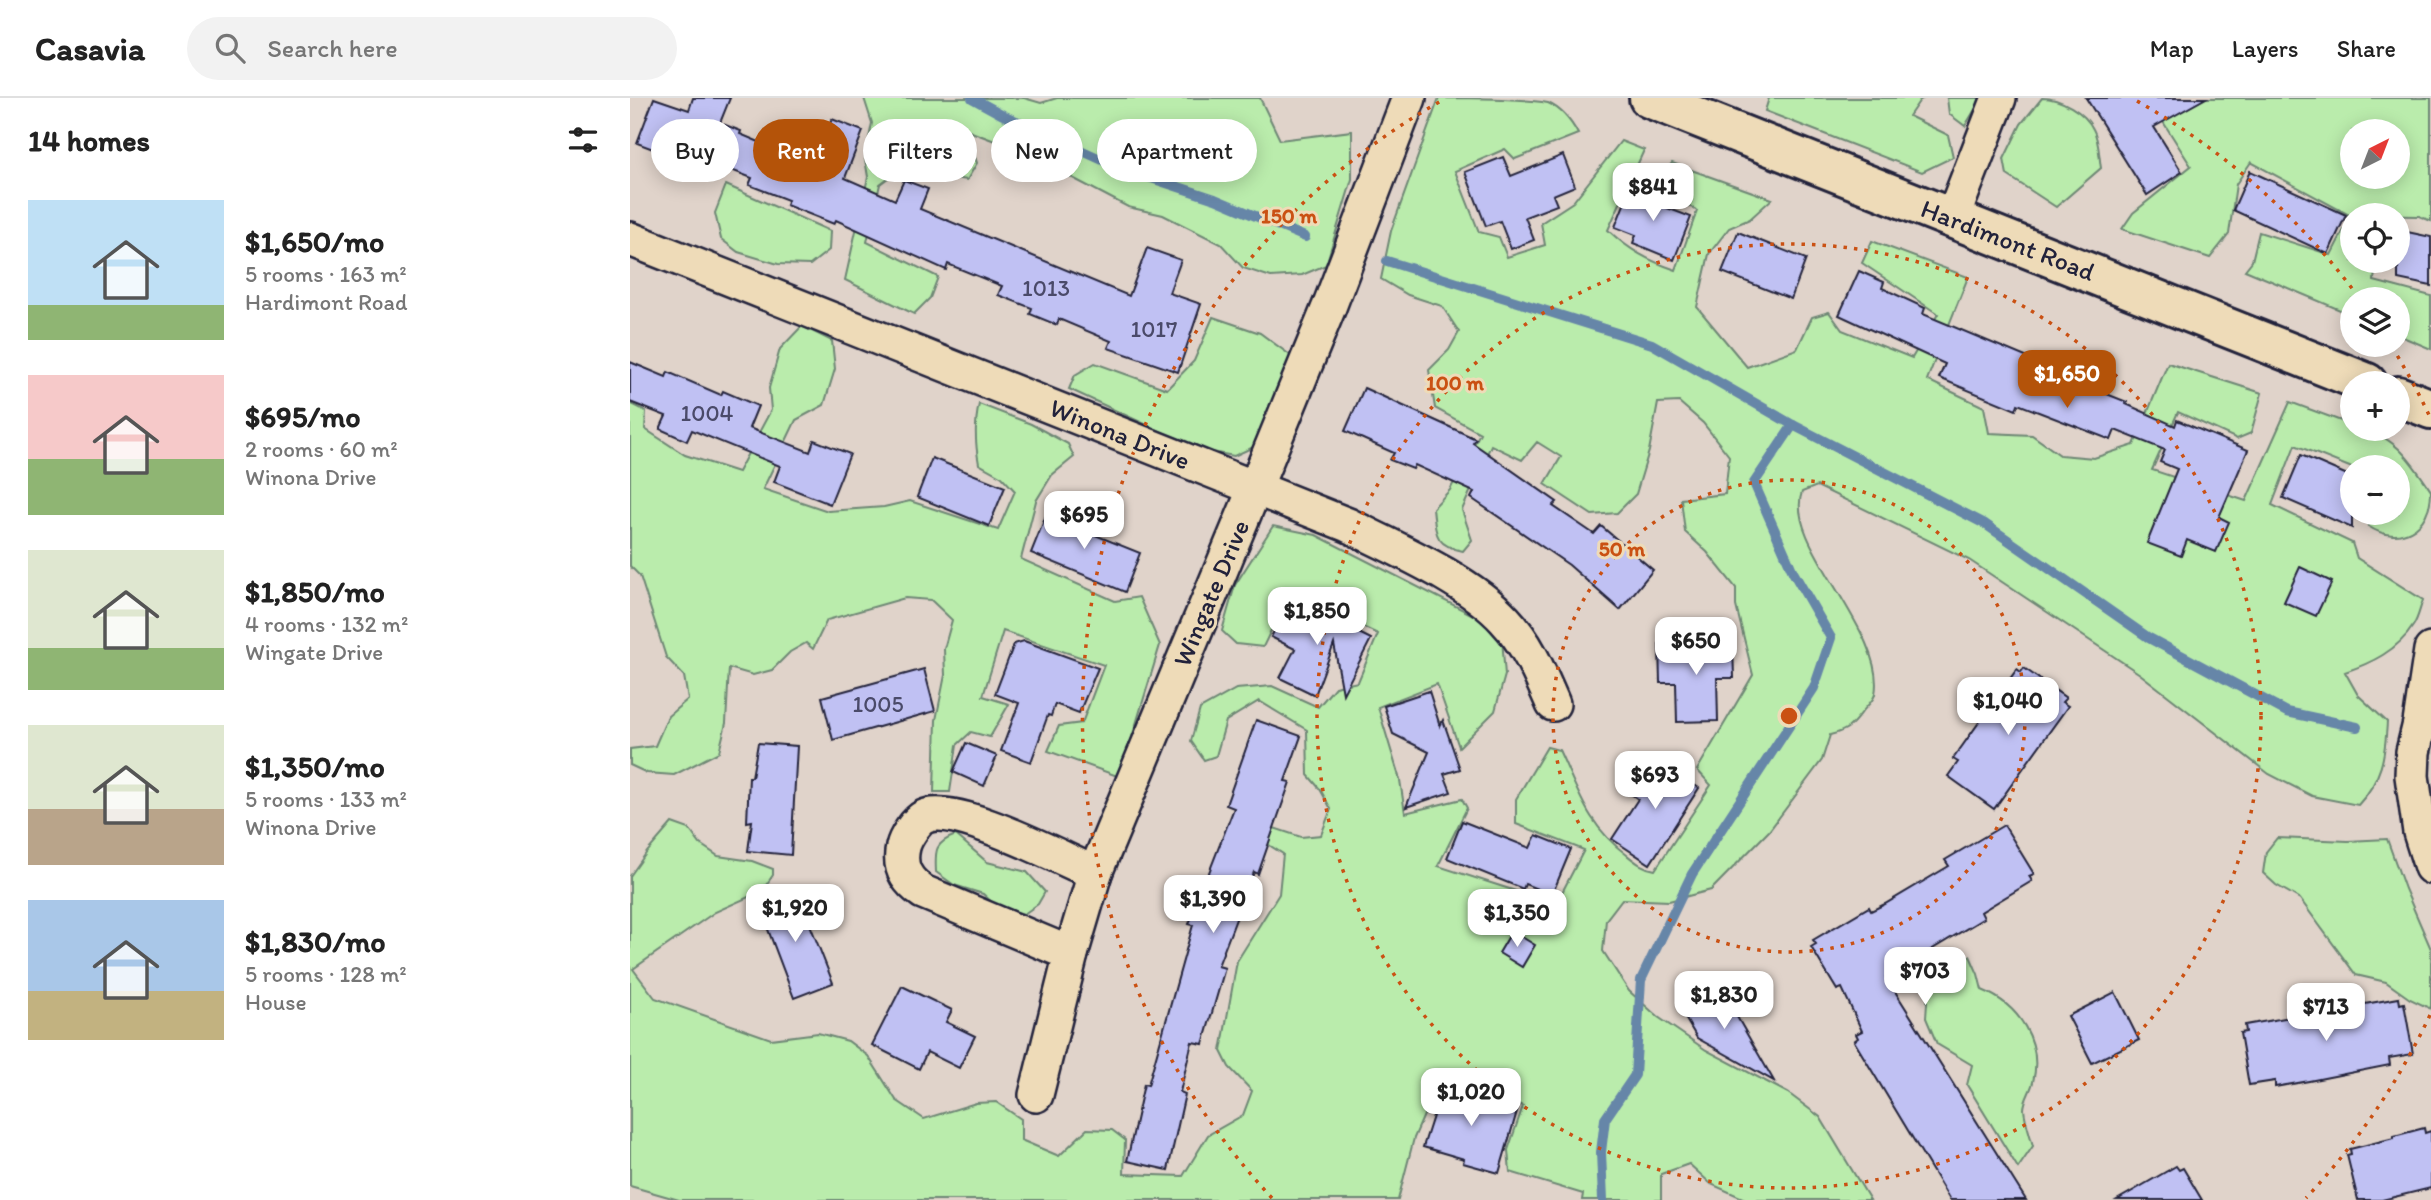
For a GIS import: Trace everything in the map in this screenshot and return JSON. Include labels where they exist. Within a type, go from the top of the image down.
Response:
[{"type":"street","name":"Wingate Drive","points":[[1036,1096],[1071,954],[1095,873],[1329,307],[1409,98]]},
{"type":"street","name":"Hardimont Road","points":[[1648,98],[2340,372]]},
{"type":"street","points":[[1952,219],[1999,98]]},
{"type":"street","name":"Winona Drive","points":[[630,239],[1348,525],[1424,563],[1467,589],[1505,619],[1527,648],[1553,704]]},
{"type":"street","points":[[2410,401],[2431,409]]},
{"type":"street","points":[[2431,650],[2426,715],[2413,752],[2412,776],[2420,832],[2431,867]]},
{"type":"street","points":[[1071,954],[923,892],[910,883],[903,871],[903,845],[924,817],[946,814],[973,820],[1095,873]]},
{"type":"green space","points":[[864,98],[1024,98],[1041,103],[1057,98],[1260,98],[1280,140],[1352,131],[1352,179],[1326,265],[1302,275],[1271,277],[1243,268],[1221,244],[1163,215],[1128,207],[1080,182],[1083,182],[1083,119],[991,119],[991,140],[977,134],[977,119],[871,119]]},
{"type":"green space","points":[[1439,98],[1510,99],[1548,103],[1566,116],[1578,134],[1515,159],[1505,149],[1455,171],[1479,232],[1499,237],[1507,257],[1545,245],[1541,223],[1573,202],[1621,141],[1644,150],[1608,230],[1632,249],[1666,267],[1676,270],[1697,211],[1656,184],[1672,163],[1772,199],[1750,219],[1729,228],[1709,254],[1697,307],[1747,367],[1797,349],[1812,317],[1829,312],[1842,330],[1912,358],[1938,314],[1862,263],[1872,241],[1968,277],[1927,380],[1984,407],[1989,433],[2032,435],[2060,455],[2094,458],[2134,445],[2168,363],[2262,393],[2251,433],[2237,439],[2178,412],[2152,470],[2246,501],[2290,402],[2340,421],[2340,441],[2389,441],[2404,455],[2340,455],[2340,463],[2295,445],[2272,505],[2352,543],[2357,558],[2423,600],[2415,623],[2407,635],[2374,660],[2345,672],[2358,695],[2387,722],[2381,767],[2372,786],[2358,805],[2312,796],[2269,774],[2140,674],[1969,560],[1817,486],[1802,492],[1800,512],[1807,536],[1820,562],[1866,643],[1875,670],[1875,694],[1849,727],[1830,735],[1822,760],[1769,831],[1711,890],[1669,901],[1622,899],[1606,920],[1603,951],[1629,991],[1658,1017],[1706,1050],[1788,1093],[1820,1117],[1870,1200],[1747,1200],[1711,1184],[1689,1164],[1661,1174],[1661,1200],[1582,1200],[1583,1194],[1510,1172],[1508,1150],[1523,1106],[1440,1078],[1414,1138],[1398,1200],[679,1200],[630,1186],[630,876],[672,823],[689,829],[700,844],[718,856],[752,861],[773,869],[773,875],[762,891],[715,912],[633,969],[655,998],[771,1039],[818,1033],[848,1041],[868,1056],[896,1100],[924,1119],[976,1103],[996,1102],[1021,1119],[1021,1140],[1059,1156],[1087,1129],[1112,1130],[1125,1140],[1124,1174],[1183,1176],[1208,1135],[1243,1115],[1252,1091],[1229,1067],[1221,1051],[1237,961],[1279,894],[1283,854],[1255,836],[1268,826],[1301,837],[1321,835],[1331,809],[1308,775],[1307,730],[1259,701],[1226,721],[1216,756],[1204,760],[1191,741],[1200,709],[1236,689],[1272,686],[1318,707],[1335,687],[1358,682],[1378,634],[1289,593],[1263,647],[1236,644],[1222,631],[1235,585],[1273,526],[1316,535],[1483,620],[1502,639],[1505,675],[1495,711],[1459,747],[1437,684],[1378,707],[1400,780],[1405,813],[1462,799],[1467,808],[1438,866],[1556,904],[1584,850],[1516,824],[1516,799],[1547,747],[1559,750],[1586,808],[1603,832],[1637,863],[1655,870],[1711,785],[1697,770],[1753,675],[1736,606],[1736,588],[1707,552],[1685,532],[1681,499],[1725,494],[1729,456],[1703,423],[1679,402],[1658,403],[1649,451],[1636,494],[1617,513],[1592,515],[1545,484],[1561,457],[1537,442],[1522,460],[1491,445],[1462,510],[1472,540],[1463,551],[1446,545],[1438,537],[1433,508],[1450,490],[1480,433],[1435,408],[1429,370],[1449,350],[1459,332],[1442,306],[1408,295],[1381,279],[1391,231]]},
{"type":"green space","points":[[1769,98],[1924,98],[1909,116],[1948,135],[1953,157],[1922,172],[1765,111]]},
{"type":"green space","points":[[1947,98],[1982,98],[1965,126],[1949,114]]},
{"type":"green space","points":[[2042,98],[2064,103],[2084,117],[2095,133],[2101,168],[2056,207],[2007,175],[2004,159],[2021,124]]},
{"type":"green space","points":[[2157,98],[2431,98],[2431,221],[2410,216],[2410,203],[2340,203],[2340,210],[2251,162],[2236,184],[2229,234],[2210,258],[2122,229],[2133,213],[2191,166],[2153,106]]},
{"type":"green space","points":[[867,182],[883,182],[867,242],[938,277],[930,298],[914,314],[845,280]]},
{"type":"green space","points":[[726,185],[830,231],[829,250],[810,265],[778,264],[738,252],[721,239],[715,213]]},
{"type":"green space","points":[[2259,232],[2331,255],[2340,237],[2340,273],[2375,273],[2374,281],[2397,287],[2340,287],[2340,310],[2245,270],[2252,261]]},
{"type":"green space","points":[[2410,290],[2431,296],[2431,349],[2410,340]]},
{"type":"green space","points":[[1213,317],[1260,333],[1290,355],[1287,390],[1258,445],[1234,456],[1201,450],[1069,389],[1075,375],[1095,363],[1167,389],[1194,361]]},
{"type":"green space","points":[[802,326],[832,341],[835,369],[824,405],[796,420],[763,489],[828,511],[884,507],[910,501],[998,530],[1015,491],[1002,477],[979,464],[976,419],[979,404],[1031,424],[1068,444],[1074,457],[1052,475],[1036,501],[1021,559],[1115,601],[1139,597],[1160,645],[1120,777],[1048,751],[1059,726],[1082,723],[1104,665],[1003,631],[983,696],[1009,704],[990,737],[971,732],[957,745],[950,792],[934,792],[936,720],[945,675],[944,649],[952,620],[931,600],[905,598],[827,620],[813,649],[806,643],[790,652],[772,670],[753,675],[729,668],[726,723],[719,752],[674,775],[647,773],[630,765],[630,749],[655,746],[668,716],[688,699],[684,676],[666,657],[640,576],[630,566],[630,403],[646,411],[645,429],[685,455],[738,472],[771,410],[769,388],[780,349]]},
{"type":"green space","points":[[2410,462],[2431,491],[2426,515],[2411,531],[2402,534],[2391,535],[2368,526],[2410,525]]},
{"type":"green space","points":[[956,835],[987,862],[1027,872],[1045,892],[1038,904],[1024,914],[996,906],[983,894],[954,885],[936,872],[937,849],[943,841]]},
{"type":"green space","points":[[2277,838],[2348,841],[2387,839],[2431,949],[2431,1009],[2410,999],[2386,982],[2356,975],[2300,899],[2276,885],[2263,873],[2266,852]]},
{"type":"green space","points":[[1970,956],[1982,990],[2007,1005],[2017,1015],[2031,1039],[2035,1067],[2024,1109],[2033,1146],[2018,1168],[1967,1085],[1972,1065],[1937,1044],[1926,1018],[1929,972],[1946,960]]},
{"type":"building","points":[[654,98],[689,110],[693,98],[730,98],[722,119],[651,119],[651,148],[637,143]]},
{"type":"building","points":[[2086,98],[2206,98],[2154,127],[2182,172],[2147,195]]},
{"type":"building","points":[[849,126],[863,131],[849,168]]},
{"type":"building","points":[[739,130],[740,134],[753,139],[753,182],[849,182],[849,180],[895,200],[903,182],[909,182],[928,189],[920,209],[1129,296],[1147,248],[1181,260],[1169,293],[1201,304],[1178,372],[1108,348],[1111,341],[1059,319],[1057,325],[1030,314],[1032,308],[998,295],[1002,286],[948,264],[946,270],[836,220],[834,224],[786,205],[788,200],[749,185],[752,178],[739,173]]},
{"type":"building","points":[[1563,155],[1575,186],[1553,195],[1557,205],[1525,217],[1534,240],[1511,249],[1500,221],[1486,226],[1465,172],[1503,157],[1511,176]]},
{"type":"building","points":[[2250,171],[2340,212],[2340,228],[2328,254],[2233,210]]},
{"type":"building","points":[[1631,187],[1669,203],[1667,208],[1691,217],[1674,260],[1633,243],[1636,235],[1615,227]]},
{"type":"building","points":[[1738,232],[1806,259],[1791,299],[1722,272]]},
{"type":"building","points":[[2410,233],[2431,237],[2431,286],[2398,279],[2398,273],[2410,273]]},
{"type":"building","points":[[1859,271],[1884,282],[1882,288],[1925,308],[1923,314],[2059,371],[2060,369],[2106,387],[2104,393],[2175,426],[2177,420],[2248,450],[2219,517],[2229,522],[2216,552],[2187,540],[2181,556],[2147,543],[2177,469],[2160,462],[2165,450],[2115,430],[2111,440],[2018,404],[2016,410],[1939,378],[1945,364],[1839,315]]},
{"type":"building","points":[[630,362],[666,377],[668,372],[721,395],[723,391],[758,406],[749,428],[810,452],[814,440],[850,454],[830,504],[774,482],[780,466],[692,430],[687,441],[660,429],[666,416],[630,402]]},
{"type":"building","points":[[1364,388],[1476,439],[1473,443],[1557,502],[1553,506],[1594,534],[1601,526],[1653,570],[1620,610],[1569,565],[1471,498],[1474,492],[1415,465],[1413,469],[1390,460],[1394,453],[1345,431]]},
{"type":"building","points":[[2301,455],[2340,472],[2340,523],[2283,498]]},
{"type":"building","points":[[932,458],[1005,487],[989,526],[917,497]]},
{"type":"building","points":[[1049,508],[1087,525],[1085,531],[1140,553],[1125,592],[1031,553]]},
{"type":"building","points":[[2300,567],[2332,582],[2316,616],[2284,602]]},
{"type":"building","points":[[1291,599],[1371,639],[1343,694],[1334,644],[1315,695],[1280,678],[1295,649],[1271,637]]},
{"type":"building","points":[[1024,641],[1098,668],[1079,713],[1055,704],[1051,716],[1048,715],[1031,762],[1001,751],[1019,703],[995,694],[1014,644]]},
{"type":"building","points":[[1715,643],[1716,647],[1733,646],[1734,678],[1717,678],[1718,721],[1677,722],[1676,683],[1660,683],[1659,644]]},
{"type":"building","points":[[2024,668],[2066,698],[2062,702],[2068,706],[1994,809],[1948,776],[1958,762],[1953,759],[2017,669],[2021,672]]},
{"type":"building","points":[[924,669],[935,711],[833,740],[822,697]]},
{"type":"building","points":[[1429,691],[1440,726],[1443,720],[1460,769],[1444,774],[1451,792],[1406,807],[1429,752],[1393,734],[1384,706]]},
{"type":"building","points":[[1256,720],[1301,736],[1285,781],[1290,782],[1258,874],[1254,872],[1218,966],[1225,968],[1203,1044],[1192,1042],[1180,1092],[1185,1094],[1168,1170],[1127,1161],[1144,1084],[1148,1085],[1193,925],[1189,924],[1234,808],[1226,805]]},
{"type":"building","points":[[758,743],[797,746],[791,855],[748,851],[752,821],[747,822],[749,777],[752,777]]},
{"type":"building","points":[[966,743],[997,756],[984,786],[953,772]]},
{"type":"building","points":[[1654,759],[1699,788],[1650,864],[1612,839],[1638,799],[1631,794]]},
{"type":"building","points":[[1462,821],[1530,848],[1536,835],[1571,849],[1552,895],[1525,884],[1523,889],[1447,858]]},
{"type":"building","points":[[2004,825],[2034,874],[2029,876],[2032,881],[1981,912],[1984,918],[1886,977],[2026,1200],[1950,1200],[1854,1041],[1858,1038],[1856,1034],[1862,1031],[1842,988],[1837,990],[1811,947],[1816,944],[1813,940],[1869,907],[1871,911],[1885,904],[1949,866],[1945,860]]},
{"type":"building","points":[[796,889],[833,983],[794,998],[758,903]]},
{"type":"building","points":[[1512,931],[1535,945],[1522,967],[1499,953]]},
{"type":"building","points":[[902,986],[952,1010],[946,1022],[975,1036],[959,1068],[927,1052],[919,1069],[872,1045]]},
{"type":"building","points":[[1721,989],[1774,1081],[1697,1038],[1681,1011]]},
{"type":"building","points":[[2115,992],[2139,1040],[2092,1063],[2068,1016]]},
{"type":"building","points":[[2399,998],[2400,1004],[2404,1003],[2413,1054],[2389,1058],[2390,1065],[2309,1081],[2275,1087],[2275,1081],[2249,1085],[2240,1033],[2246,1032],[2245,1025]]},
{"type":"building","points":[[1444,1082],[1518,1108],[1499,1173],[1463,1163],[1464,1159],[1423,1147]]},
{"type":"building","points":[[2424,1128],[2425,1133],[2431,1131],[2431,1188],[2382,1200],[2358,1200],[2347,1155],[2351,1154],[2350,1149]]},
{"type":"building","points":[[2176,1166],[2179,1170],[2183,1168],[2202,1200],[2117,1200]]},
{"type":"waterway","points":[[972,98],[1003,115],[1118,167],[1215,199],[1305,237]]},
{"type":"waterway","points":[[1387,261],[1652,344],[1793,425],[1985,524],[2149,638],[2287,712],[2357,727]]},
{"type":"waterway","points":[[1603,1200],[1601,1152],[1605,1119],[1635,1075],[1641,980],[1692,874],[1814,688],[1831,638],[1793,572],[1754,483],[1793,425]]}]
